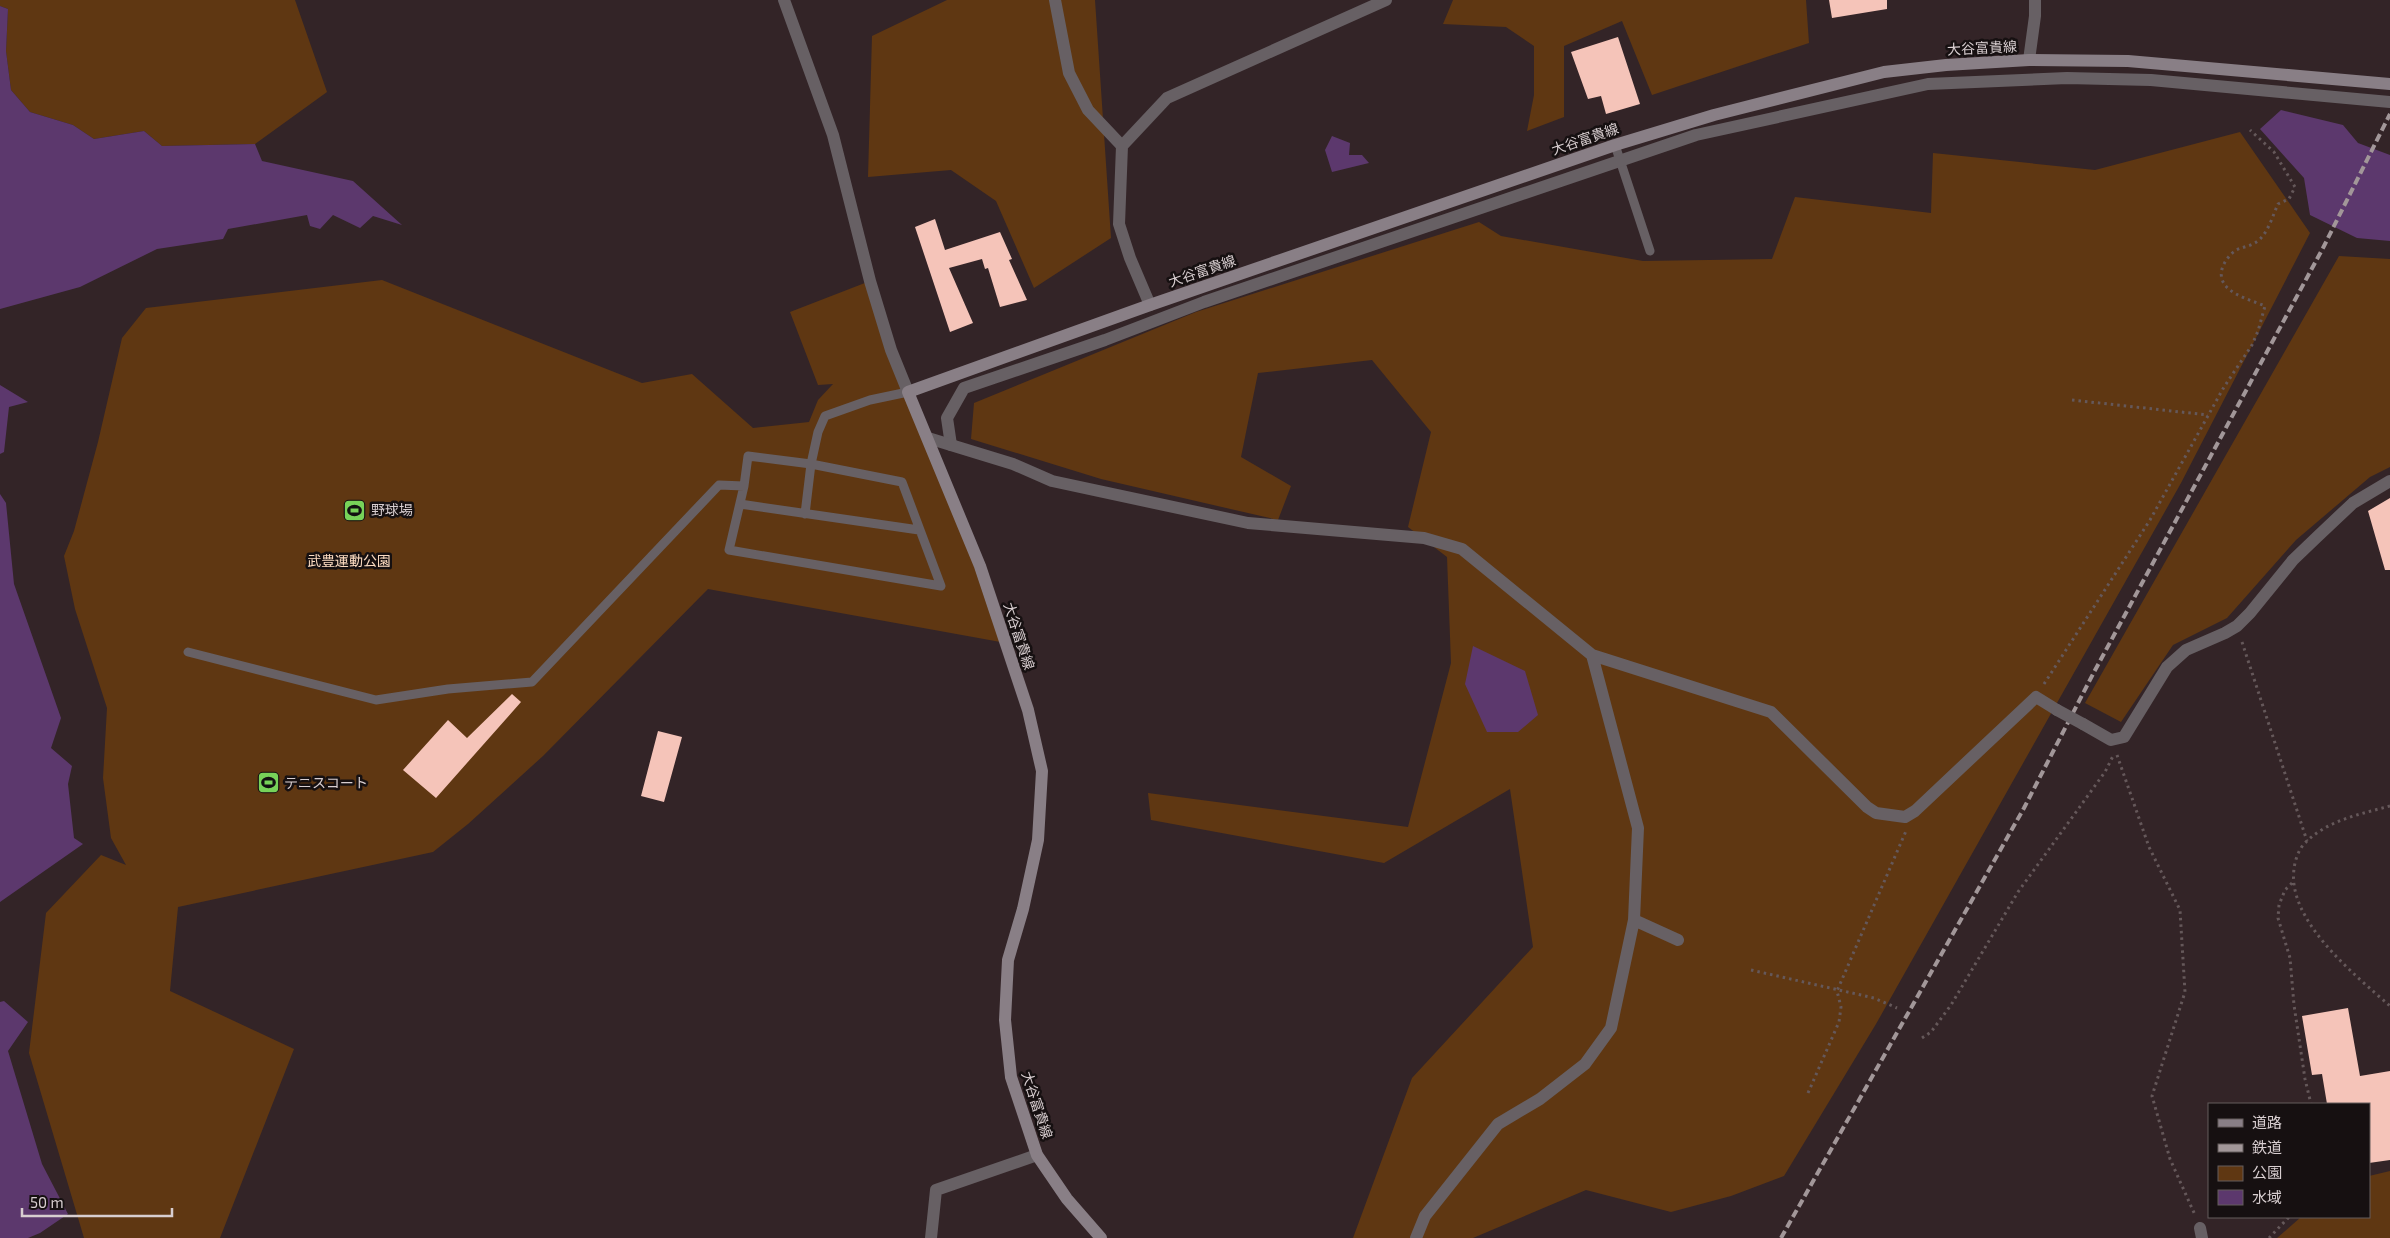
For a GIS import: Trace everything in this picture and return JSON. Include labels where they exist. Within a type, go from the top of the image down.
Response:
[{"type":"main road","name":"大谷富貴線","points":[[1101,1238],[1067,1200],[1038,1155],[1011,1077],[1005,1020],[1008,960],[1023,909],[1038,840],[1042,772],[1028,710],[980,566],[908,392],[1150,305],[1615,145],[1714,114],[1884,72],[1946,65],[2029,60],[2128,61],[2390,84]]},
{"type":"street","points":[[784,0],[833,135],[870,281],[891,350],[908,392]]},
{"type":"street","points":[[1055,0],[1069,73],[1088,110],[1122,146]]},
{"type":"street","points":[[1150,305],[1130,258],[1119,224],[1122,146],[1167,98],[1386,0]]},
{"type":"street","points":[[2029,60],[2036,16],[2035,0]]},
{"type":"street","points":[[951,445],[947,418],[964,388],[1105,340],[1213,299],[1696,135],[1928,84],[2067,78],[2151,80],[2390,102]]},
{"type":"street","points":[[928,438],[1014,464],[1052,482],[1248,523],[1424,538],[1462,550],[1592,655],[1771,712],[1876,813],[1890,816],[1908,816],[2036,697],[2111,740],[2124,738],[2167,667],[2186,650],[2226,633],[2236,626],[2250,613],[2294,560],[2317,536],[2353,503],[2390,481]]},
{"type":"street","points":[[1416,1238],[1426,1216],[1498,1124],[1540,1099],[1584,1064],[1611,1028],[1634,920],[1638,828],[1592,655]]},
{"type":"street","points":[[1634,920],[1678,940]]},
{"type":"street","points":[[931,1238],[936,1190],[1038,1155]]},
{"type":"lane","points":[[1615,145],[1650,251]]},
{"type":"lane","points":[[805,514],[811,464],[818,432],[824,416],[870,400],[908,392]]},
{"type":"lane","points":[[748,456],[811,464],[902,482],[941,586],[729,550],[744,486],[748,456]]},
{"type":"lane","points":[[188,652],[376,700],[448,689],[532,682],[719,485],[744,486]]},
{"type":"lane","points":[[740,504],[919,530]]},
{"type":"path","points":[[2036,697],[2150,520],[2208,415],[2252,345],[2258,331],[2265,306],[2230,291],[2223,283],[2221,273],[2224,265],[2235,251],[2253,245],[2262,237],[2278,204],[2289,200],[2295,187],[2274,152],[2250,130]]},
{"type":"path","points":[[2072,400],[2208,415]]},
{"type":"path","points":[[2236,626],[2307,840]]},
{"type":"path","points":[[1922,1038],[1931,1032],[1950,1005],[2018,892],[2105,772],[2115,751],[2149,847],[2180,910],[2185,992],[2152,1096],[2170,1159],[2201,1233]]},
{"type":"path","points":[[2390,806],[2349,817],[2318,832],[2307,840],[2295,861],[2292,883],[2298,900],[2320,939],[2354,975],[2390,1006]]},
{"type":"path","points":[[1808,1092],[1839,1022],[1841,1007],[1837,991],[1905,837],[1908,816]]},
{"type":"path","points":[[2292,883],[2285,890],[2279,905],[2278,918],[2290,958],[2304,1080],[2312,1103]]},
{"type":"path","points":[[1751,970],[1874,998],[1897,1008]]},
{"type":"path","points":[[2269,1238],[2288,1218]]},
{"type":"green space","points":[[0,0],[295,0],[327,92],[255,144],[162,146],[144,131],[94,139],[73,125],[30,112],[11,90],[6,51],[8,9],[0,6]]},
{"type":"green space","points":[[947,0],[1095,0],[1111,238],[1034,288],[996,201],[951,170],[868,177],[872,36]]},
{"type":"green space","points":[[1453,0],[1806,0],[1809,43],[1652,95],[1622,21],[1564,46],[1564,117],[1527,131],[1534,95],[1534,46],[1506,27],[1443,24]]},
{"type":"green space","points":[[2240,132],[2310,233],[2181,483],[1876,1024],[1784,1176],[1731,1196],[1671,1212],[1586,1190],[1473,1238],[1353,1238],[1412,1078],[1533,947],[1510,789],[1384,863],[1151,820],[1148,793],[1408,827],[1451,663],[1447,557],[1408,527],[1431,432],[1372,360],[1258,373],[1241,457],[1291,486],[1278,520],[1101,479],[971,439],[974,403],[1196,312],[1479,222],[1501,236],[1643,261],[1772,259],[1795,197],[1931,213],[1933,153],[2095,170]]},
{"type":"green space","points":[[2339,256],[2390,259],[2390,467],[2370,477],[2296,540],[2227,618],[2173,645],[2121,722],[2085,703]]},
{"type":"green space","name":"武豊運動公園","points":[[382,280],[642,383],[692,374],[753,428],[809,422],[818,400],[833,384],[818,385],[790,312],[870,281],[1006,643],[708,589],[543,756],[468,824],[433,852],[178,907],[170,991],[294,1049],[220,1238],[84,1238],[29,1053],[46,913],[101,855],[126,865],[111,838],[103,778],[107,708],[75,609],[64,556],[74,531],[98,442],[122,338],[146,308]]},
{"type":"green space","points":[[2390,1171],[2390,1238],[2277,1238],[2300,1218],[2370,1218],[2370,1176]]},
{"type":"water","points":[[0,6],[8,9],[6,51],[11,90],[30,112],[73,125],[94,139],[144,131],[162,146],[255,144],[262,161],[353,181],[402,225],[373,216],[360,228],[333,215],[320,229],[310,226],[307,215],[228,229],[223,239],[157,249],[80,287],[0,309]]},
{"type":"water","points":[[2281,110],[2343,125],[2358,143],[2390,155],[2390,241],[2357,238],[2310,215],[2304,178],[2260,129]]},
{"type":"water","points":[[1332,136],[1350,143],[1349,155],[1362,155],[1369,163],[1332,172],[1325,150]]},
{"type":"water","points":[[0,385],[28,402],[9,407],[4,452],[0,454]]},
{"type":"water","points":[[0,494],[6,503],[14,584],[61,718],[51,748],[72,766],[68,784],[74,838],[83,844],[0,902]]},
{"type":"water","points":[[1473,646],[1525,671],[1538,715],[1518,732],[1487,732],[1465,684]]},
{"type":"water","points":[[4,1001],[28,1022],[8,1051],[42,1164],[68,1214],[40,1233],[28,1238],[0,1238],[0,1002]]},
{"type":"building","points":[[1829,0],[1887,0],[1887,9],[1832,18]]},
{"type":"building","points":[[1618,37],[1640,104],[1606,114],[1601,96],[1588,99],[1571,52]]},
{"type":"building","points":[[935,219],[945,250],[1000,232],[1012,259],[1009,260],[1027,300],[1000,307],[988,268],[985,269],[982,259],[949,268],[973,323],[950,332],[915,227]]},
{"type":"building","points":[[2390,498],[2390,570],[2385,570],[2368,511]]},
{"type":"building","points":[[512,694],[521,702],[436,798],[403,770],[448,720],[467,738]]},
{"type":"building","points":[[658,731],[682,737],[664,802],[641,796]]},
{"type":"building","points":[[2348,1008],[2360,1076],[2390,1071],[2390,1160],[2370,1163],[2370,1103],[2327,1103],[2322,1074],[2312,1075],[2302,1016]]},
{"type":"railway","points":[[1781,1238],[2024,808],[2093,674],[2323,248],[2390,114]]},
{"type":"place","name":"野球場","points":[[355,510]]},
{"type":"place","name":"テニスコート","points":[[268,783]]}]
